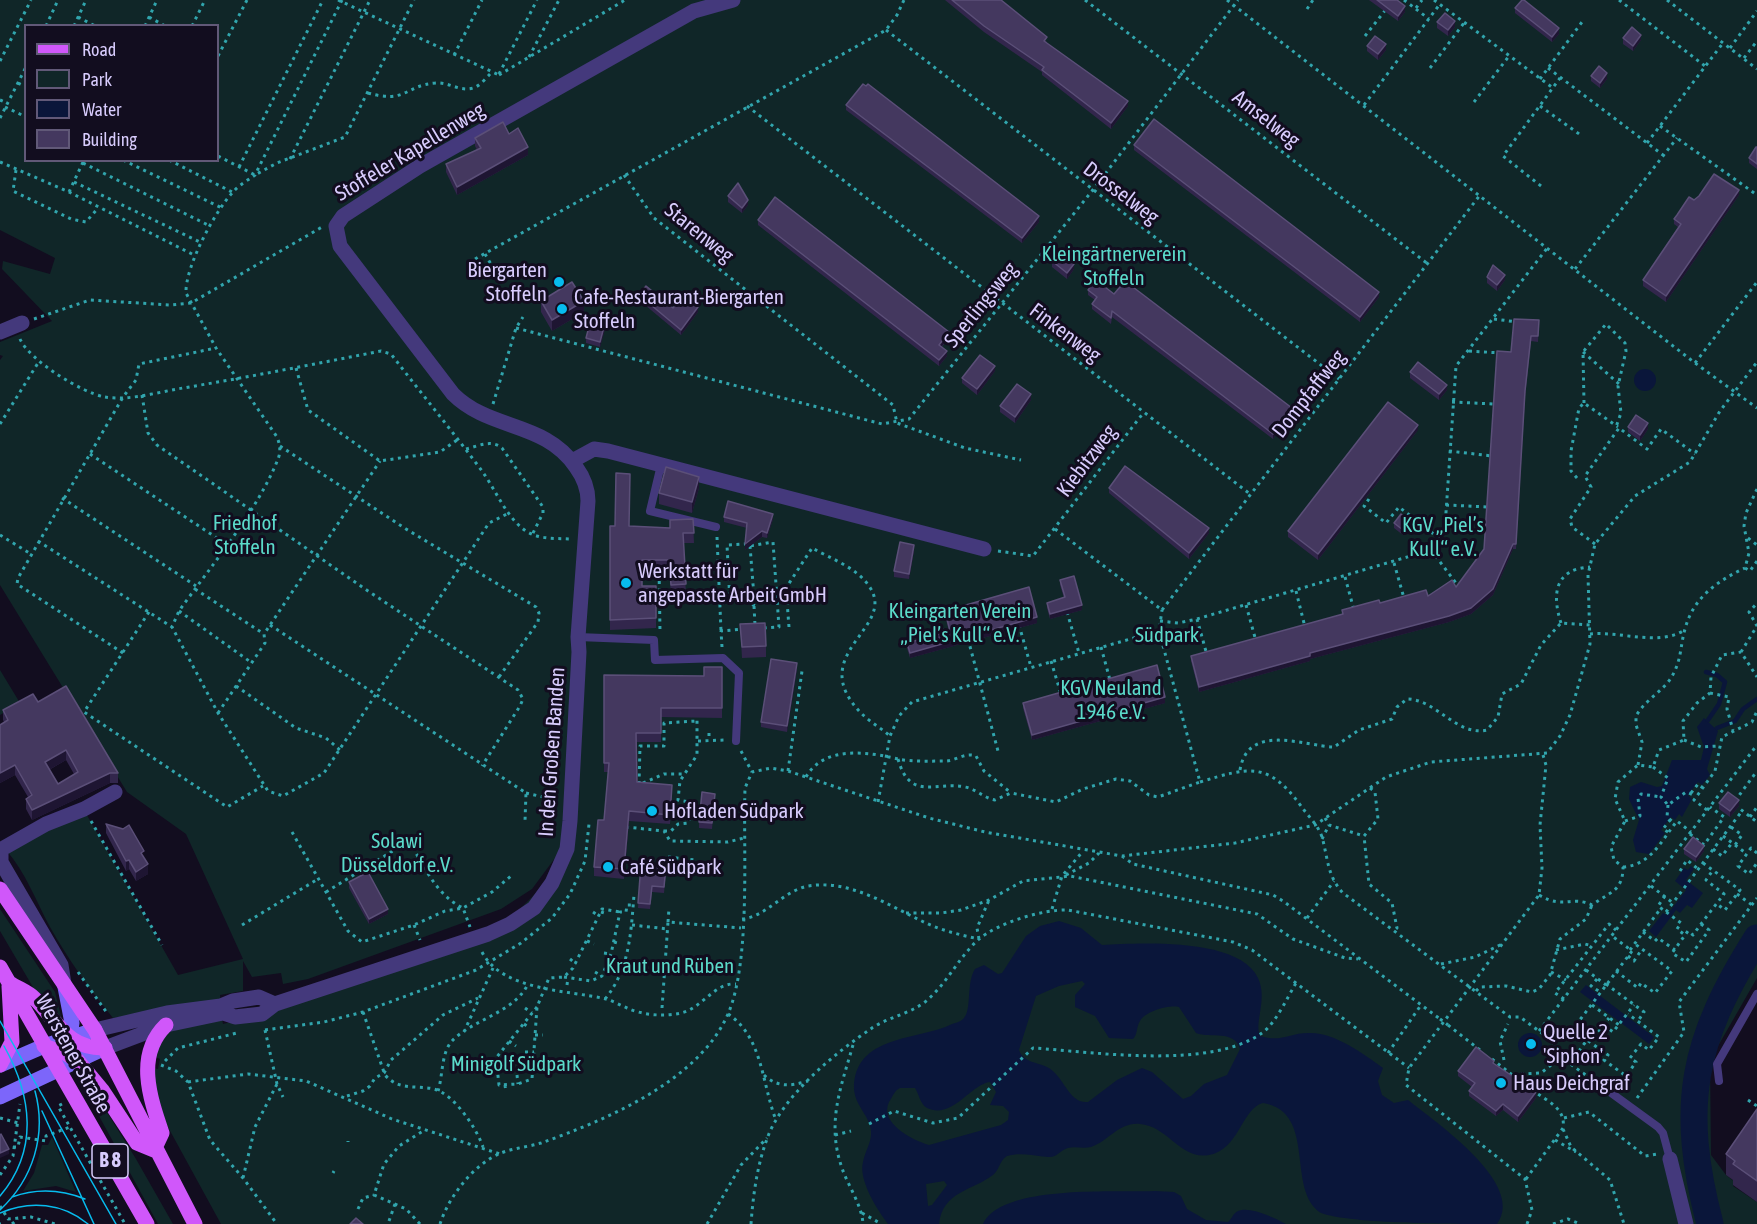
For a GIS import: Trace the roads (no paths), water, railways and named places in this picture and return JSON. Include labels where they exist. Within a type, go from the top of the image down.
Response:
[{"type":"main road","name":"Werstener Straße","points":[[0,889],[95,1030],[154,1150],[195,1224]]},
{"type":"main road","name":"Werstener Straße","points":[[0,967],[147,1224]]},
{"type":"main road","points":[[9,983],[33,997],[102,1090],[137,1143],[154,1150],[162,1133],[148,1095],[148,1063],[155,1039],[166,1025]]},
{"type":"main road","points":[[0,1065],[12,1041],[9,983]]},
{"type":"main road","points":[[44,1046],[71,1050],[87,1047],[105,1048]]},
{"type":"street","name":"Stoffeler Kapellenweg","points":[[336,226],[343,216],[420,166],[694,11],[734,0]]},
{"type":"street","name":"In den Großen Banden","points":[[95,1030],[167,1013],[222,1010],[235,1017],[262,1014],[275,1004],[475,938],[510,924],[534,908],[562,864],[570,821],[578,637],[588,492],[572,461],[559,446],[546,438],[489,417],[462,402],[453,394],[340,246],[336,226]]},
{"type":"street","points":[[572,461],[594,449],[984,549]]},
{"type":"street","name":"Werstener Straße","points":[[64,985],[61,965],[2,862],[1,850],[46,824],[84,809],[115,792]]},
{"type":"street","points":[[64,985],[72,1016],[71,1050]]},
{"type":"street","name":"In den Großen Banden","points":[[105,1048],[166,1025],[222,1010],[233,1001],[259,997],[275,1004]]},
{"type":"street","points":[[7,1093],[58,1071],[71,1050],[95,1030]]},
{"type":"street","points":[[0,1065],[44,1046]]},
{"type":"street","points":[[71,1050],[105,1048]]},
{"type":"street","points":[[1665,1156],[1686,1224]]},
{"type":"lane","points":[[661,465],[650,511],[716,527]]},
{"type":"lane","points":[[578,637],[654,640],[655,660],[723,657],[739,673],[736,741]]},
{"type":"lane","points":[[1719,1081],[1717,1064],[1757,994]]},
{"type":"lane","points":[[1603,1087],[1663,1132],[1665,1156]]},
{"type":"water","points":[[1645,369],[1653,372],[1656,380],[1653,388],[1645,391],[1637,388],[1634,380],[1637,372]]},
{"type":"water","points":[[1704,718],[1718,731],[1707,769],[1710,775],[1702,785],[1698,782],[1688,795],[1692,799],[1682,817],[1679,814],[1675,820],[1671,817],[1661,830],[1665,833],[1649,854],[1636,852],[1633,840],[1639,820],[1629,799],[1630,787],[1641,782],[1657,787],[1662,786],[1672,760],[1701,760],[1704,747],[1697,727]]},
{"type":"water","points":[[1691,866],[1694,869],[1686,880],[1703,893],[1692,908],[1687,905],[1680,913],[1676,910],[1656,937],[1649,931],[1663,913],[1667,915],[1686,890],[1675,881],[1684,868],[1688,870]]},
{"type":"water","points":[[1059,921],[1081,928],[1102,945],[1163,944],[1210,949],[1231,955],[1247,965],[1258,978],[1261,986],[1260,1036],[1280,1038],[1311,1033],[1330,1036],[1349,1045],[1383,1068],[1378,1081],[1382,1095],[1394,1103],[1408,1100],[1474,1155],[1489,1173],[1499,1191],[1503,1208],[1497,1224],[1380,1221],[1336,1217],[1321,1213],[1310,1202],[1304,1187],[1296,1136],[1290,1121],[1280,1109],[1263,1103],[1256,1106],[1234,1138],[1219,1152],[1209,1155],[1190,1153],[1159,1130],[1150,1126],[1133,1124],[1120,1129],[1091,1147],[1068,1148],[1051,1157],[1022,1154],[1007,1156],[993,1175],[952,1198],[942,1213],[939,1224],[888,1224],[874,1203],[863,1177],[863,1162],[871,1131],[855,1095],[857,1071],[865,1058],[890,1042],[962,1020],[968,1009],[972,975],[975,969],[984,965],[998,974],[1002,973],[1026,936],[1040,926]],"holes":[[[1082,981],[1085,984],[1075,995],[1075,1007],[1095,1016],[1109,1038],[1133,1039],[1139,1023],[1147,1014],[1158,1009],[1179,1007],[1196,1033],[1233,1039],[1240,1049],[1227,1075],[1204,1084],[1191,1096],[1183,1099],[1152,1072],[1142,1068],[1117,1080],[1088,1102],[1076,1099],[1053,1071],[1027,1059],[1019,1050],[1036,996],[1059,986]],[[990,1082],[996,1092],[990,1105],[1003,1106],[1009,1112],[1008,1120],[1001,1125],[929,1145],[906,1135],[893,1124],[889,1117],[887,1110],[889,1102],[900,1088],[915,1088],[925,1106],[936,1110],[953,1106],[983,1084]],[[944,1181],[947,1185],[932,1205],[928,1206],[926,1184]]]},
{"type":"water","points":[[1586,985],[1654,1037],[1649,1044],[1580,992]]},
{"type":"water","points":[[1525,1033],[1535,1033],[1542,1040],[1542,1050],[1535,1057],[1525,1057],[1518,1050],[1518,1040]]},
{"type":"water","points":[[1174,1192],[1181,1196],[1187,1209],[1206,1220],[1228,1222],[1236,1212],[1249,1210],[1286,1224],[983,1224],[994,1211],[1012,1202],[1035,1197],[1061,1193]]},
{"type":"waterway","points":[[1706,672],[1717,675],[1725,682],[1719,704],[1708,720]]},
{"type":"waterway","points":[[1717,728],[1735,721],[1743,709],[1757,699]]},
{"type":"waterway","points":[[1710,1224],[1700,1182],[1695,1144],[1694,1108],[1698,1075],[1705,1042],[1718,1009],[1757,938]]},
{"type":"tram line","points":[[0,1021],[116,1224]]},
{"type":"tram line","points":[[0,1196],[13,1178],[21,1160],[26,1142],[27,1122],[21,1084],[4,1046]]},
{"type":"tram line","points":[[0,1210],[21,1185],[34,1155],[39,1124],[35,1091]]},
{"type":"tram line","points":[[42,1111],[94,1224]]},
{"type":"tram line","points":[[12,1197],[30,1192],[48,1191],[67,1193],[85,1199]]},
{"type":"tram line","points":[[0,1213],[23,1206],[46,1206],[68,1212],[88,1224]]},
{"type":"place","name":"Biergarten Stoffeln","points":[[559,282]]},
{"type":"place","name":"Cafe-Restaurant-Biergarten Stoffeln","points":[[562,309]]},
{"type":"place","name":"Werkstatt für angepasste Arbeit GmbH","points":[[626,583]]},
{"type":"place","name":"Hofladen Südpark","points":[[652,811]]},
{"type":"place","name":"Café Südpark","points":[[608,867]]},
{"type":"place","name":"Quelle 2 'Siphon'","points":[[1531,1044]]},
{"type":"place","name":"Haus Deichgraf","points":[[1501,1083]]},
{"type":"park label","name":"Kleingärtnerverein Stoffeln","points":[[1114,266]]},
{"type":"park label","name":"Friedhof Stoffeln","points":[[245,535]]},
{"type":"park label","name":"KGV „Piel’s Kull“ e.V.","points":[[1443,537]]},
{"type":"park label","name":"Kleingarten Verein „Piel’s Kull“ e.V.","points":[[960,623]]},
{"type":"park label","name":"Südpark","points":[[1167,635]]},
{"type":"park label","name":"KGV Neuland 1946 e.V.","points":[[1111,700]]},
{"type":"park label","name":"Solawi Düsseldorf e.V.","points":[[397,853]]},
{"type":"park label","name":"Kraut und Rüben","points":[[670,966]]},
{"type":"park label","name":"Minigolf Südpark","points":[[516,1064]]}]
